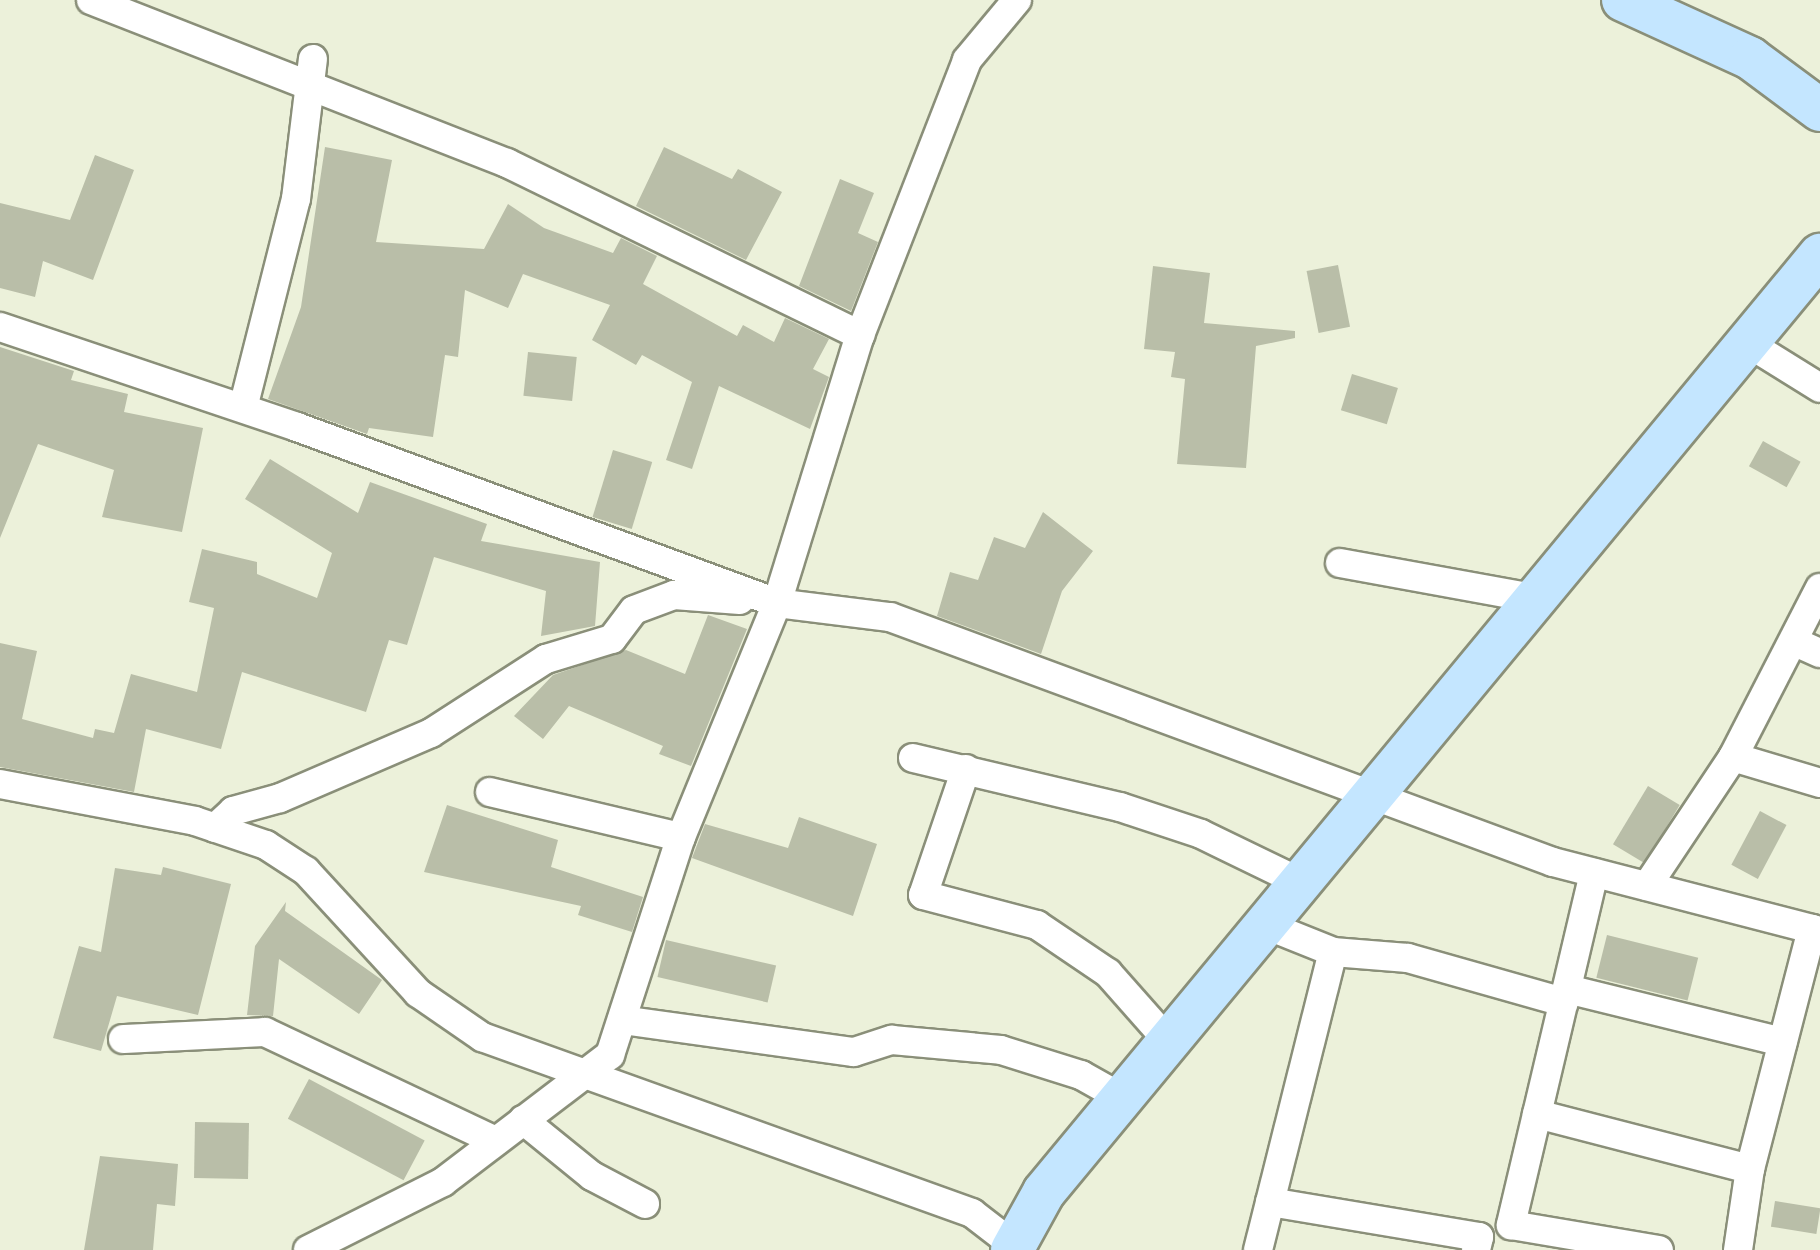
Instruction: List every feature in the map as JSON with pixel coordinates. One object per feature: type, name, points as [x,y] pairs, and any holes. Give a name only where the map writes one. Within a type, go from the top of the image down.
[{"type":"main road","points":[[1623,0],[1750,58],[1820,110]]},
{"type":"main road","points":[[1016,1250],[1044,1192],[1751,345],[1820,255]]},
{"type":"street","points":[[91,0],[312,72],[860,335]]},
{"type":"street","points":[[308,1250],[444,1182],[610,1056],[681,837],[777,603],[860,335],[967,60],[1017,0]]},
{"type":"street","points":[[243,408],[296,200],[312,72]]},
{"type":"street","points":[[0,326],[243,408],[777,603]]},
{"type":"street","points":[[1751,345],[1820,388]]},
{"type":"street","points":[[1340,564],[1538,599]]},
{"type":"street","points":[[1647,886],[1808,648],[1820,588]]},
{"type":"street","points":[[216,828],[233,811],[280,798],[431,734],[546,658],[612,639],[634,610],[674,595],[890,617],[1372,799],[1594,873],[1816,930],[1750,1169],[1738,1250]]},
{"type":"street","points":[[1733,757],[1820,782]]},
{"type":"street","points":[[912,758],[1120,806],[1201,834],[1302,883]]},
{"type":"street","points":[[966,769],[923,895],[1037,925],[1108,973],[1169,1042]]},
{"type":"street","points":[[0,784],[216,828],[266,845],[306,871],[418,993],[482,1037],[579,1076],[972,1213],[1016,1250]]},
{"type":"street","points":[[490,792],[681,837]]},
{"type":"street","points":[[1594,873],[1511,1224],[1659,1250]]},
{"type":"street","points":[[1266,925],[1333,952],[1408,958],[1783,1042]]},
{"type":"street","points":[[1258,1250],[1333,952]]},
{"type":"street","points":[[622,1020],[854,1052],[892,1040],[1001,1050],[1081,1074],[1122,1098]]},
{"type":"street","points":[[123,1039],[265,1032],[496,1141]]},
{"type":"street","points":[[1537,1114],[1750,1169]]},
{"type":"street","points":[[523,1120],[592,1176],[645,1204]]},
{"type":"street","points":[[1270,1202],[1478,1238],[1476,1250]]},
{"type":"building","points":[[325,147],[392,160],[376,242],[484,249],[508,204],[544,228],[613,253],[621,238],[657,256],[643,284],[737,336],[743,325],[774,342],[785,318],[829,339],[813,369],[829,377],[810,429],[719,386],[692,469],[666,460],[692,382],[642,355],[636,365],[592,340],[610,305],[523,274],[508,308],[465,290],[458,357],[445,355],[433,437],[369,428],[367,434],[268,399],[301,307]]},
{"type":"building","points":[[664,147],[732,179],[738,169],[782,192],[746,260],[636,206]]},
{"type":"building","points":[[95,155],[134,170],[93,280],[43,261],[35,297],[0,288],[0,203],[70,220]]},
{"type":"building","points":[[840,179],[874,193],[858,233],[878,242],[851,311],[799,286]]},
{"type":"building","points":[[1338,265],[1350,327],[1319,333],[1307,271]]},
{"type":"building","points":[[1153,266],[1210,273],[1204,323],[1295,331],[1295,338],[1256,346],[1246,468],[1177,464],[1185,379],[1171,377],[1175,352],[1144,349]]},
{"type":"building","points":[[0,347],[74,371],[71,380],[128,394],[124,412],[203,428],[182,532],[102,517],[114,470],[38,444],[0,538]]},
{"type":"building","points":[[528,352],[577,357],[572,401],[523,396]]},
{"type":"building","points":[[1352,374],[1398,388],[1387,424],[1341,410]]},
{"type":"building","points":[[1763,441],[1801,462],[1787,487],[1749,466]]},
{"type":"building","points":[[613,450],[652,462],[632,529],[593,517]]},
{"type":"building","points":[[270,459],[358,513],[370,482],[487,524],[481,541],[600,562],[595,626],[541,636],[546,591],[434,557],[407,645],[389,640],[366,712],[242,672],[221,749],[146,729],[134,792],[0,767],[0,643],[37,651],[22,719],[93,738],[95,729],[114,733],[131,674],[197,692],[214,608],[189,602],[202,549],[257,562],[257,574],[317,598],[332,553],[245,499]]},
{"type":"building","points":[[1043,512],[1093,551],[1062,591],[1041,654],[937,616],[950,572],[978,580],[994,537],[1025,548]]},
{"type":"building","points":[[708,615],[747,629],[691,766],[659,754],[663,746],[569,706],[543,739],[514,716],[553,675],[626,650],[685,674]]},
{"type":"building","points":[[1648,786],[1680,805],[1645,863],[1613,844]]},
{"type":"building","points":[[447,805],[558,840],[551,867],[643,897],[632,932],[578,915],[581,906],[424,872]]},
{"type":"building","points":[[1760,811],[1786,825],[1758,879],[1731,865]]},
{"type":"building","points":[[799,817],[877,844],[853,916],[692,858],[705,824],[788,848]]},
{"type":"building","points":[[163,867],[231,884],[198,1015],[117,996],[101,1051],[53,1038],[79,946],[101,952],[115,868],[161,875]]},
{"type":"building","points":[[286,902],[285,911],[382,980],[359,1014],[279,959],[273,1016],[247,1015],[255,946]]},
{"type":"building","points":[[1607,935],[1698,958],[1688,1000],[1596,978]]},
{"type":"building","points":[[666,940],[776,965],[768,1002],[657,977]]},
{"type":"building","points":[[309,1079],[425,1141],[404,1180],[288,1119]]},
{"type":"building","points":[[195,1122],[249,1123],[248,1179],[194,1178]]},
{"type":"building","points":[[100,1156],[178,1164],[175,1206],[157,1204],[153,1250],[84,1250]]},
{"type":"building","points":[[1775,1201],[1820,1208],[1816,1234],[1771,1227]]}]
